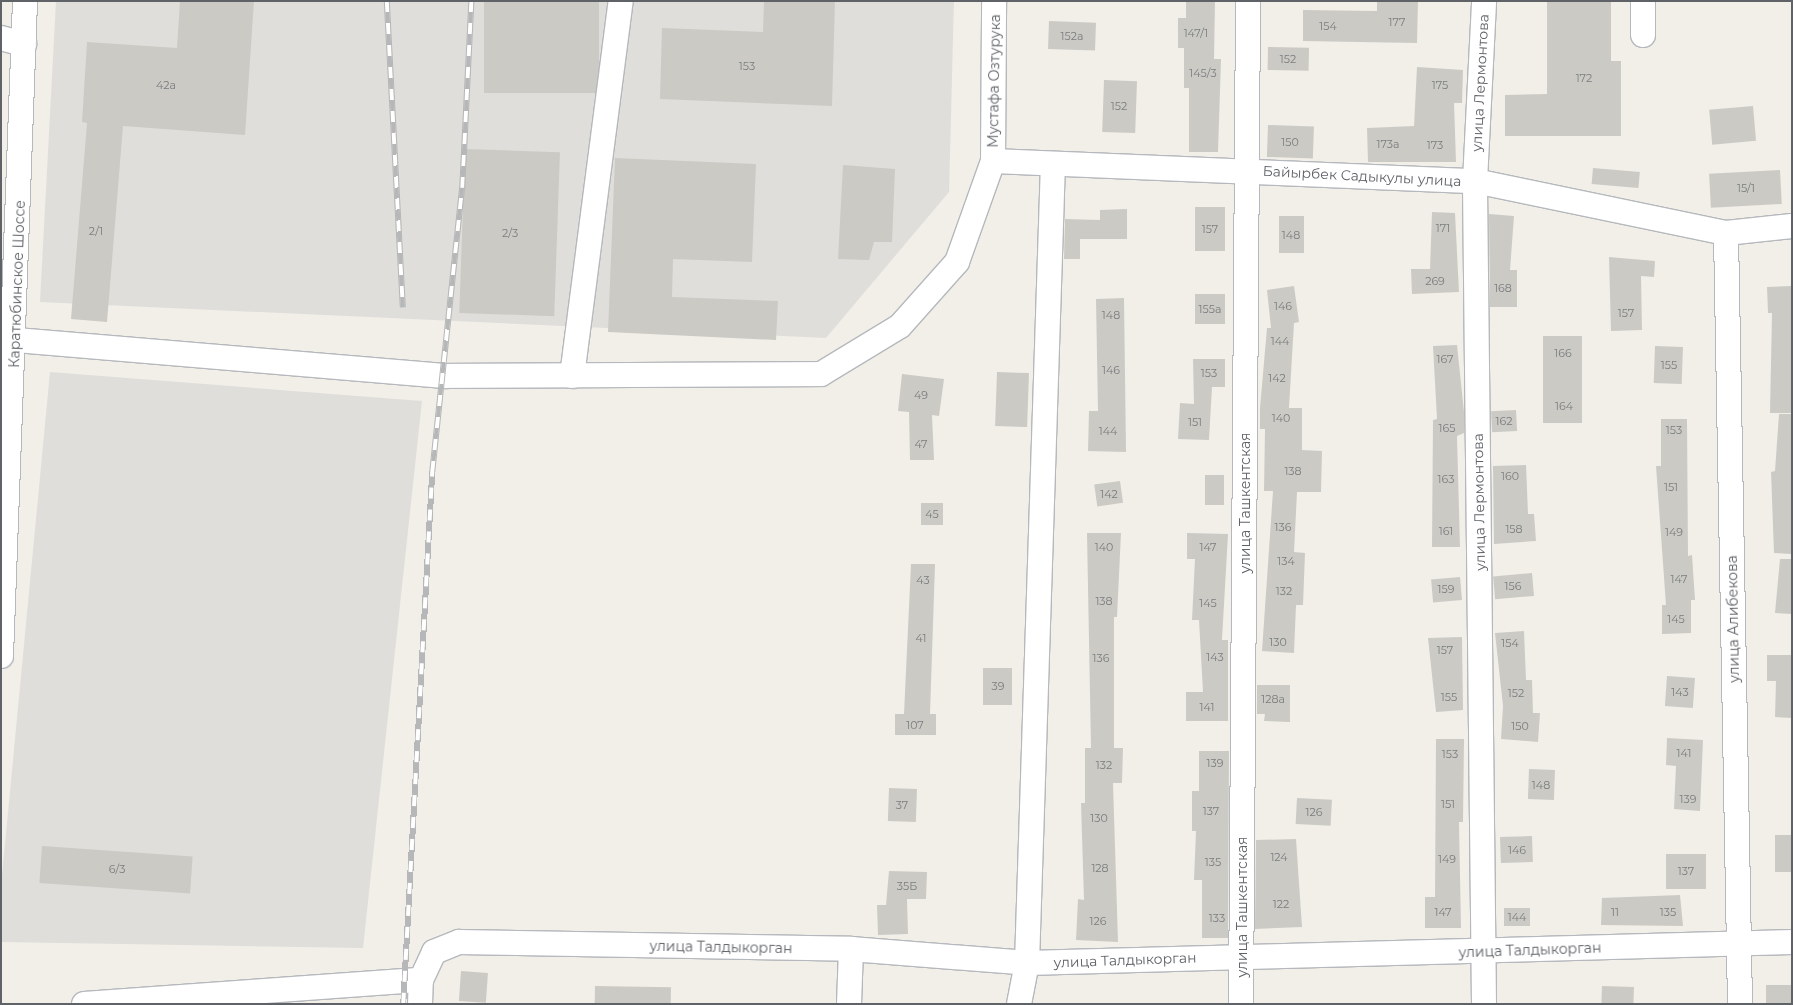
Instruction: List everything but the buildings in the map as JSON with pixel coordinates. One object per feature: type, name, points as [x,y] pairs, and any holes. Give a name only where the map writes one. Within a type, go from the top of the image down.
[{"type":"street","name":"Каратюбинское Шоссе","points":[[1,656],[16,340],[13,41],[25,1]]},
{"type":"street","points":[[572,376],[621,1]]},
{"type":"street","name":"Мустафа Озтурука","points":[[16,340],[444,376],[821,374],[900,326],[957,262],[993,161],[994,1]]},
{"type":"street","name":"улица Ташкентская","points":[[1241,1004],[1248,1]]},
{"type":"street","name":"улица Лермонтова","points":[[1484,1],[1475,181],[1484,1004]]},
{"type":"street","points":[[1642,35],[1643,1]]},
{"type":"street","name":"Байырбек Садыкулы улица","points":[[993,161],[1248,170],[1475,181],[1726,233],[1792,226]]},
{"type":"street","points":[[1019,1004],[1027,963],[1053,164]]},
{"type":"street","name":"улица Алибекова","points":[[1726,233],[1740,1004]]},
{"type":"street","name":"улица Талдыкорган","points":[[421,980],[434,952],[459,942],[851,949],[1027,963],[1484,952],[1739,942],[1792,942]]},
{"type":"street","points":[[849,1004],[851,949]]},
{"type":"street","points":[[84,1004],[421,980],[420,1004]]},
{"type":"shaded area","points":[[56,1],[954,1],[949,192],[826,338],[40,302]]},
{"type":"shaded area","points":[[50,372],[422,401],[363,948],[1,942],[1,886]]},
{"type":"railway","points":[[387,1],[403,308]]},
{"type":"railway","points":[[403,1004],[432,472],[462,188],[471,1]]}]
